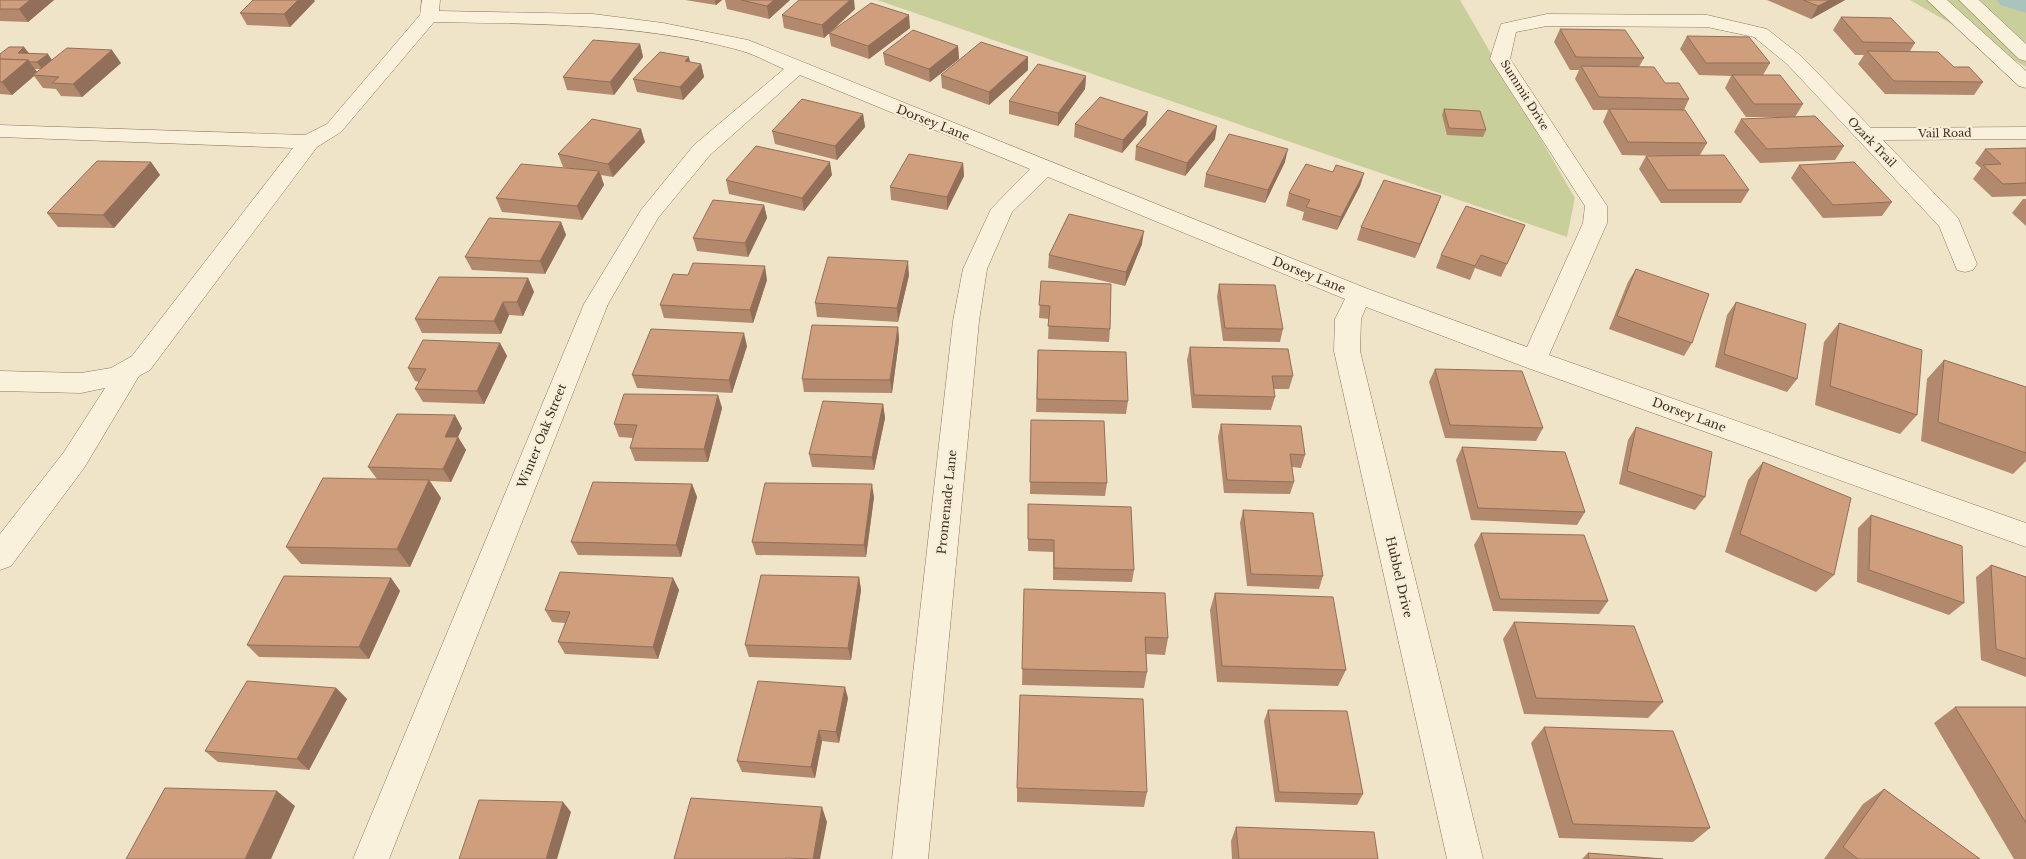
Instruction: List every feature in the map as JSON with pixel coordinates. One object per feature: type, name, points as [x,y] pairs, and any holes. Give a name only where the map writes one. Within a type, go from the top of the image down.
[{"type":"street","points":[[1936,0],[1971,34],[2026,82]]},
{"type":"street","points":[[1968,0],[2026,55]]},
{"type":"street","points":[[0,381],[81,383],[117,376],[141,363],[309,142],[334,128],[430,8]]},
{"type":"street","name":"Dorsey Lane","points":[[430,8],[593,20],[663,29],[741,44],[1359,295],[1534,360],[2026,535]]},
{"type":"street","name":"Summit Drive","points":[[1534,360],[1595,223],[1596,206],[1500,59],[1508,28],[1547,20],[1707,21],[1760,33]]},
{"type":"street","name":"Ozark Trail","points":[[1760,33],[1794,60],[1950,223],[1965,264]]},
{"type":"street","name":"Winter Oak Street","points":[[371,859],[596,304],[649,215],[702,150],[798,68]]},
{"type":"street","points":[[0,131],[309,142]]},
{"type":"street","name":"Vail Road","points":[[1864,134],[2026,133]]},
{"type":"street","name":"Promenade Lane","points":[[910,859],[966,321],[975,269],[1002,209],[1044,168]]},
{"type":"street","name":"Hubbel Drive","points":[[1359,295],[1348,319],[1347,352],[1465,859]]},
{"type":"street","points":[[0,557],[74,460],[130,369]]},
{"type":"green space","points":[[877,0],[1460,0],[1575,198],[1567,237]]},
{"type":"green space","points":[[1910,0],[2026,0],[2026,67]]},
{"type":"building","points":[[0,0],[30,0],[19,9],[0,9]]},
{"type":"building","points":[[253,0],[298,0],[284,14],[240,13]]},
{"type":"building","points":[[741,0],[774,0],[767,6]]},
{"type":"building","points":[[799,0],[850,0],[822,25],[782,15]]},
{"type":"building","points":[[1803,0],[1830,0],[1818,6]]},
{"type":"building","points":[[871,3],[909,15],[868,46],[829,33]]},
{"type":"building","points":[[1841,17],[1891,18],[1915,43],[1863,42]]},
{"type":"building","points":[[1560,29],[1625,30],[1644,58],[1576,57]]},
{"type":"building","points":[[913,30],[958,46],[929,69],[883,53]]},
{"type":"building","points":[[1687,36],[1749,37],[1770,63],[1706,63]]},
{"type":"building","points":[[593,40],[640,44],[610,82],[563,77]]},
{"type":"building","points":[[981,42],[1028,57],[989,92],[941,75]]},
{"type":"building","points":[[9,47],[24,47],[18,53],[48,54],[37,62],[0,59],[0,54]]},
{"type":"building","points":[[67,48],[112,50],[73,84],[52,83],[59,77],[33,75]]},
{"type":"building","points":[[1867,51],[1938,52],[1954,67],[1969,67],[1983,82],[1894,81]]},
{"type":"building","points":[[660,52],[689,57],[685,61],[701,64],[680,87],[633,79]]},
{"type":"building","points":[[0,59],[28,60],[0,82]]},
{"type":"building","points":[[1038,64],[1086,76],[1058,113],[1009,101]]},
{"type":"building","points":[[1581,66],[1654,67],[1665,83],[1679,83],[1689,99],[1599,97]]},
{"type":"building","points":[[1732,75],[1780,75],[1803,104],[1754,104]]},
{"type":"building","points":[[1100,97],[1148,112],[1123,140],[1075,124]]},
{"type":"building","points":[[802,99],[863,114],[835,146],[772,131]]},
{"type":"building","points":[[1444,109],[1480,111],[1486,130],[1449,128]]},
{"type":"building","points":[[1609,109],[1685,110],[1707,143],[1628,142]]},
{"type":"building","points":[[1168,110],[1217,126],[1187,163],[1136,146]]},
{"type":"building","points":[[1815,116],[1844,146],[1767,149],[1741,119]]},
{"type":"building","points":[[592,119],[641,129],[608,164],[558,154]]},
{"type":"building","points":[[1229,134],[1288,149],[1268,190],[1206,174]]},
{"type":"building","points":[[756,146],[830,162],[802,198],[726,180]]},
{"type":"building","points":[[2026,148],[2026,183],[2003,184],[1983,165],[2001,164],[1985,149]]},
{"type":"building","points":[[909,154],[963,163],[947,197],[890,187]]},
{"type":"building","points":[[1724,155],[1749,190],[1668,190],[1646,156]]},
{"type":"building","points":[[97,161],[151,162],[103,215],[47,213]]},
{"type":"building","points":[[1854,162],[1892,202],[1833,205],[1799,165]]},
{"type":"building","points":[[521,164],[599,171],[577,206],[496,198]]},
{"type":"building","points":[[1306,164],[1333,172],[1336,165],[1364,173],[1341,217],[1306,207],[1310,200],[1289,193]]},
{"type":"building","points":[[1384,180],[1441,196],[1420,244],[1361,227]]},
{"type":"building","points":[[713,200],[764,205],[745,243],[693,238]]},
{"type":"building","points":[[1466,206],[1525,225],[1507,264],[1481,255],[1475,266],[1441,255]]},
{"type":"building","points":[[1069,214],[1144,231],[1126,272],[1049,255]]},
{"type":"building","points":[[489,218],[561,222],[540,261],[465,257]]},
{"type":"building","points":[[828,257],[908,261],[897,308],[815,303]]},
{"type":"building","points":[[693,263],[765,266],[750,310],[660,305],[673,274],[688,275]]},
{"type":"building","points":[[1636,269],[1709,294],[1692,343],[1617,316]]},
{"type":"building","points":[[439,277],[528,278],[517,302],[503,302],[494,321],[415,319]]},
{"type":"building","points":[[1041,281],[1111,284],[1110,329],[1048,326],[1050,306],[1039,305]]},
{"type":"building","points":[[1219,284],[1275,285],[1283,329],[1225,328]]},
{"type":"building","points":[[1736,302],[1806,324],[1797,379],[1724,354]]},
{"type":"building","points":[[1839,323],[1922,350],[1917,415],[1830,386]]},
{"type":"building","points":[[812,325],[898,327],[890,380],[802,379]]},
{"type":"building","points":[[651,329],[744,333],[729,380],[632,375]]},
{"type":"building","points":[[423,340],[500,343],[477,391],[415,389],[426,369],[408,368]]},
{"type":"building","points":[[1190,347],[1288,349],[1293,376],[1272,376],[1275,397],[1194,395]]},
{"type":"building","points":[[1038,350],[1126,352],[1128,401],[1037,399]]},
{"type":"building","points":[[1944,360],[2026,387],[2026,453],[1938,422]]},
{"type":"building","points":[[1435,369],[1522,371],[1543,428],[1450,425]]},
{"type":"building","points":[[624,394],[718,395],[704,449],[630,448],[637,425],[614,424]]},
{"type":"building","points":[[823,401],[883,404],[872,457],[809,454]]},
{"type":"building","points":[[397,414],[455,415],[445,437],[458,437],[443,469],[368,467]]},
{"type":"building","points":[[1031,420],[1104,421],[1107,483],[1030,482]]},
{"type":"building","points":[[1221,424],[1301,426],[1305,455],[1290,454],[1294,482],[1227,480]]},
{"type":"building","points":[[1636,427],[1712,452],[1705,497],[1627,471]]},
{"type":"building","points":[[1462,447],[1565,452],[1585,512],[1478,508]]},
{"type":"building","points":[[1763,462],[1851,498],[1834,575],[1740,534]]},
{"type":"building","points":[[323,478],[429,480],[397,549],[286,547]]},
{"type":"building","points":[[593,482],[692,484],[676,545],[571,542]]},
{"type":"building","points":[[765,483],[872,484],[864,545],[752,542]]},
{"type":"building","points":[[1028,504],[1131,507],[1134,570],[1054,568],[1054,540],[1028,539]]},
{"type":"building","points":[[1243,510],[1313,513],[1323,576],[1251,574]]},
{"type":"building","points":[[1871,515],[1962,546],[1964,603],[1869,570]]},
{"type":"building","points":[[1481,533],[1584,535],[1608,601],[1500,599]]},
{"type":"building","points":[[1991,565],[2026,577],[2026,659],[1996,649]]},
{"type":"building","points":[[560,572],[673,578],[653,647],[558,642],[570,612],[545,610]]},
{"type":"building","points":[[761,575],[859,577],[848,648],[745,645]]},
{"type":"building","points":[[284,576],[391,578],[359,647],[247,645]]},
{"type":"building","points":[[1024,589],[1165,593],[1168,638],[1145,637],[1147,672],[1022,669]]},
{"type":"building","points":[[1215,593],[1333,597],[1346,670],[1222,666]]},
{"type":"building","points":[[1514,622],[1634,626],[1663,702],[1536,698]]},
{"type":"building","points":[[247,681],[336,688],[297,759],[205,751]]},
{"type":"building","points":[[758,681],[845,687],[836,732],[819,730],[811,767],[737,761]]},
{"type":"building","points":[[1020,695],[1143,699],[1147,792],[1017,788]]},
{"type":"building","points":[[1955,707],[2026,707],[2026,823]]},
{"type":"building","points":[[1268,710],[1347,711],[1363,794],[1279,792]]},
{"type":"building","points":[[1544,727],[1673,731],[1710,828],[1573,824]]},
{"type":"building","points":[[165,788],[277,791],[245,859],[126,859]]},
{"type":"building","points":[[1884,789],[1980,859],[1858,859],[1843,847]]},
{"type":"building","points":[[691,798],[822,807],[813,859],[674,859]]},
{"type":"building","points":[[479,800],[563,802],[546,859],[459,859]]},
{"type":"building","points":[[1236,827],[1374,832],[1378,859],[1239,859]]},
{"type":"building","points":[[1588,853],[1663,859],[1589,859]]},
{"type":"waterway","points":[[2009,0],[2026,5]]}]
